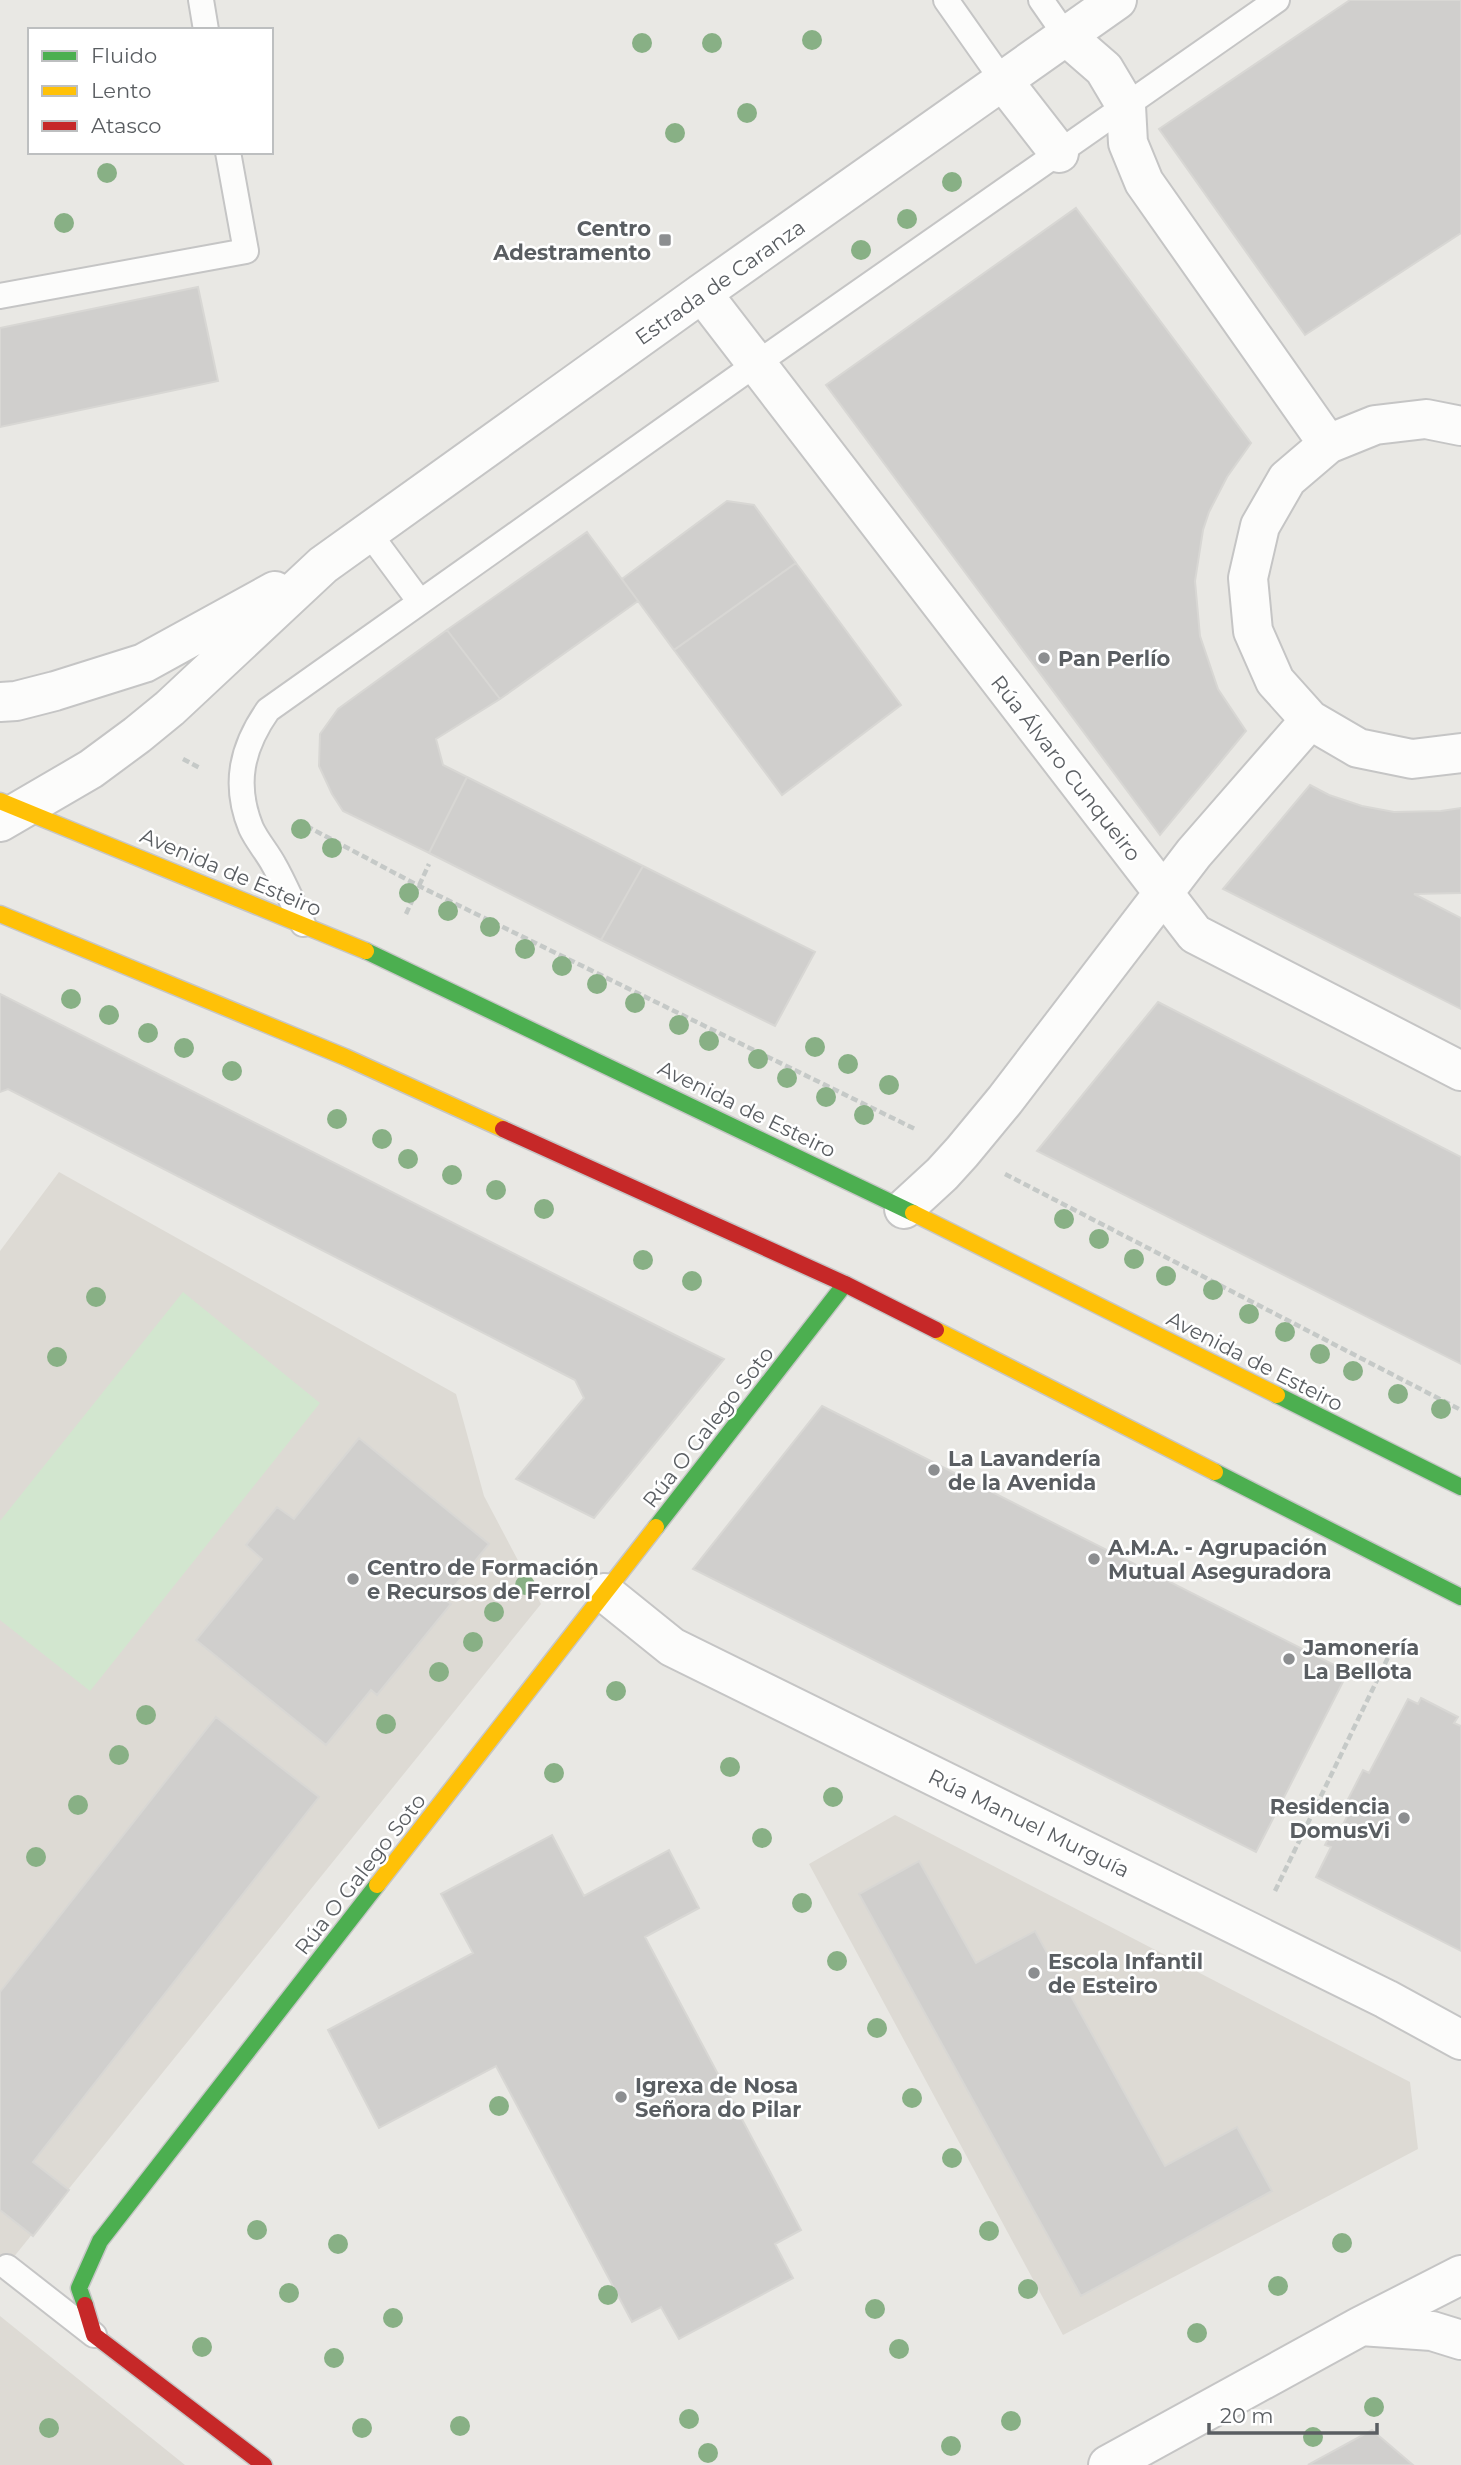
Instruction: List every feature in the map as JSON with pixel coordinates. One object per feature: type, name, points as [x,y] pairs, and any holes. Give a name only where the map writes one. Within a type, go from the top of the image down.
[{"type":"main road","name":"Avenida de Esteiro","points":[[8,810],[385,958],[904,1209],[1461,1487]]},
{"type":"main road","points":[[0,914],[345,1057],[845,1284],[1461,1597]]},
{"type":"main road","name":"Rúa O Galego Soto","points":[[94,2335],[79,2288],[100,2241],[845,1284]]},
{"type":"main road","points":[[94,2335],[264,2465]]},
{"type":"street","name":"Estrada de Caranza","points":[[323,565],[1117,0]]},
{"type":"street","points":[[1066,36],[1104,69],[1126,106],[1128,144],[1144,182],[1328,444]]},
{"type":"street","points":[[1003,81],[1059,153]]},
{"type":"street","name":"Rúa Álvaro Cunqueiro","points":[[702,293],[1195,934],[1461,1071]]},
{"type":"street","points":[[1461,426],[1426,419],[1375,425],[1328,444],[1287,479],[1260,526],[1248,578],[1253,631],[1275,681],[1310,720],[1358,748],[1412,759],[1461,753]]},
{"type":"street","points":[[0,702],[16,701],[55,691],[144,663],[323,565]]},
{"type":"street","points":[[8,810],[91,769],[137,735],[170,708],[323,565]]},
{"type":"street","points":[[904,1209],[942,1174],[971,1142],[1194,853],[1310,720]]},
{"type":"street","name":"Rúa Manuel Murguía","points":[[605,1593],[672,1647],[1429,2021],[1461,2040]]},
{"type":"street","points":[[1108,2465],[1361,2326],[1461,2275]]},
{"type":"street","points":[[1361,2326],[1432,2331],[1461,2340]]},
{"type":"lane","points":[[201,0],[206,28]]},
{"type":"lane","points":[[946,0],[1003,81]]},
{"type":"lane","points":[[1041,0],[1066,36]]},
{"type":"lane","points":[[303,924],[275,865],[251,828],[241,790],[243,761],[253,732],[268,710],[756,364],[1278,0]]},
{"type":"lane","points":[[0,296],[246,251],[228,154]]},
{"type":"lane","points":[[369,533],[420,602]]},
{"type":"lane","points":[[7,2267],[94,2335]]},
{"type":"path","points":[[289,817],[419,886],[916,1129]]},
{"type":"path","points":[[403,920],[429,864]]},
{"type":"path","points":[[1009,1176],[1461,1410]]},
{"type":"path","points":[[1254,1934],[1395,1643]]},
{"type":"shaded area","points":[[59,1172],[456,1394],[484,1496],[541,1604],[0,2274],[0,1251]]},
{"type":"shaded area","name":"Escola Infantil de Esteiro","points":[[895,1815],[1410,2082],[1418,2149],[1063,2335],[809,1864]]},
{"type":"shaded area","points":[[0,2316],[185,2465],[0,2465]]},
{"type":"green space","points":[[183,1292],[320,1403],[90,1691],[0,1620],[0,1521]]},
{"type":"building","points":[[1350,0],[1461,0],[1461,233],[1305,335],[1159,129]]},
{"type":"building","points":[[1076,208],[1251,443],[1227,477],[1209,512],[1203,530],[1195,581],[1200,636],[1218,689],[1246,731],[1160,835],[826,385]]},
{"type":"building","points":[[198,287],[218,381],[0,427],[0,328]]},
{"type":"building","points":[[727,501],[754,505],[796,563],[674,650],[622,579]]},
{"type":"building","points":[[587,532],[638,601],[500,699],[447,630]]},
{"type":"building","points":[[796,563],[901,705],[782,795],[674,650]]},
{"type":"building","points":[[447,630],[500,699],[436,739],[443,765],[467,777],[429,853],[343,811],[319,766],[320,734],[338,709]]},
{"type":"building","points":[[467,777],[643,866],[601,940],[429,853]]},
{"type":"building","points":[[1310,785],[1329,795],[1362,806],[1394,812],[1461,808],[1461,893],[1414,894],[1461,918],[1461,1009],[1223,889]]},
{"type":"building","points":[[643,866],[815,952],[775,1026],[601,940]]},
{"type":"building","points":[[0,994],[724,1359],[594,1518],[516,1479],[584,1398],[575,1380],[8,1089],[0,1092]]},
{"type":"building","points":[[1158,1002],[1461,1157],[1461,1364],[1037,1151]]},
{"type":"building","points":[[822,1406],[1348,1672],[1256,1852],[693,1569]]},
{"type":"building","name":"Centro de Formación e Recursos de Ferrol","points":[[359,1438],[489,1544],[444,1599],[451,1604],[377,1695],[371,1690],[326,1745],[196,1640],[262,1559],[246,1545],[277,1507],[294,1519]]},
{"type":"building","name":"Residencia DomusVi","points":[[1421,1698],[1458,1717],[1454,1723],[1461,1726],[1461,1951],[1316,1877],[1331,1847],[1325,1845],[1335,1826],[1341,1829],[1350,1810],[1344,1807],[1363,1770],[1369,1773],[1408,1699],[1418,1704]]},
{"type":"building","points":[[216,1717],[319,1797],[33,2162],[69,2190],[33,2236],[0,2210],[0,1992]]},
{"type":"building","name":"Igrexa de Nosa Señora do Pilar","points":[[552,1835],[584,1896],[669,1850],[699,1908],[645,1937],[801,2230],[775,2244],[793,2278],[679,2339],[661,2307],[632,2322],[496,2066],[379,2128],[328,2030],[473,1953],[441,1894]]},
{"type":"building","points":[[919,1861],[976,1963],[1035,1931],[1165,2166],[1237,2127],[1272,2191],[1081,2296],[859,1894]]},
{"type":"building","points":[[1372,2430],[1413,2465],[1308,2465]]},
{"type":"traffic: fast","points":[[366,951],[913,1213]]},
{"type":"traffic: fast","points":[[656,1527],[845,1284]]},
{"type":"traffic: fast","points":[[1277,1395],[1461,1487]]},
{"type":"traffic: fast","points":[[1215,1472],[1461,1597]]},
{"type":"traffic: fast","points":[[85,2305],[79,2288],[100,2241],[377,1885]]},
{"type":"traffic: slow","points":[[0,801],[366,951]]},
{"type":"traffic: slow","points":[[0,914],[345,1057],[503,1129]]},
{"type":"traffic: slow","points":[[913,1213],[1277,1395]]},
{"type":"traffic: slow","points":[[936,1330],[1215,1472]]},
{"type":"traffic: slow","points":[[377,1885],[656,1527]]},
{"type":"traffic: jam","points":[[503,1129],[845,1284],[936,1330]]},
{"type":"traffic: jam","points":[[85,2305],[94,2335],[264,2465]]},
{"type":"place","name":"Centro Adestramento","points":[[665,240]]},
{"type":"place","name":"Pan Perlío","points":[[1044,658]]},
{"type":"place","name":"La Lavandería de la Avenida","points":[[934,1470]]},
{"type":"place","name":"A.M.A. - Agrupación Mutual Aseguradora","points":[[1094,1559]]},
{"type":"place","name":"Centro de Formación e Recursos de Ferrol","points":[[353,1579]]},
{"type":"place","name":"Jamonería La Bellota","points":[[1289,1659]]},
{"type":"place","name":"Residencia DomusVi","points":[[1404,1818]]},
{"type":"place","name":"Escola Infantil de Esteiro","points":[[1034,1973]]},
{"type":"place","name":"Igrexa de Nosa Señora do Pilar","points":[[621,2097]]}]
